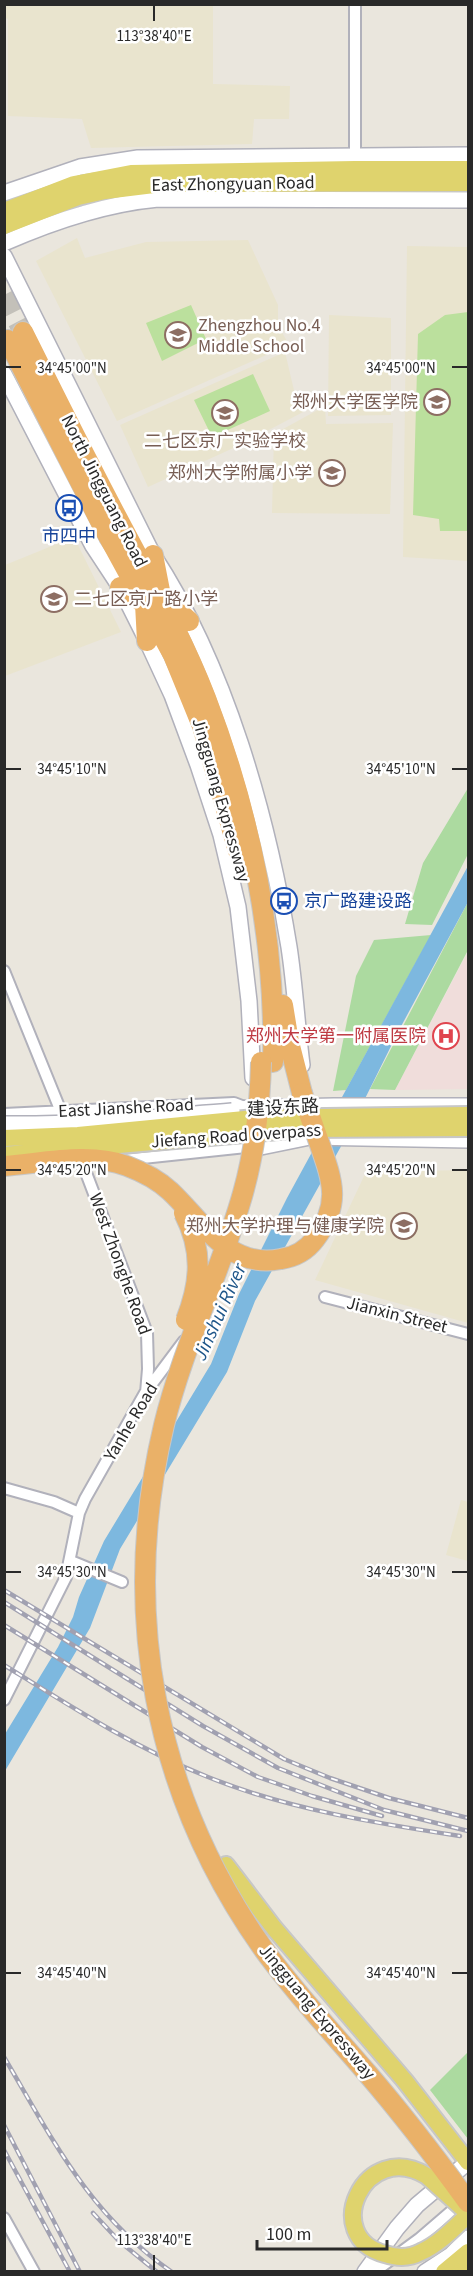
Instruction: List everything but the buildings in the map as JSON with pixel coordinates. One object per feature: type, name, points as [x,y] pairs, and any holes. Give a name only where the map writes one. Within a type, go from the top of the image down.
[{"type":"highway","name":"North Jingguang Road","points":[[15,336],[179,652],[145,604],[15,336]]},
{"type":"highway","points":[[153,555],[161,596],[189,621]]},
{"type":"highway","points":[[120,587],[145,604],[147,641]]},
{"type":"highway","name":"Jingguang Expressway","points":[[179,652],[215,722],[237,792],[257,881],[269,969],[274,1036],[270,1117],[264,1157],[250,1213],[176,1427],[162,1500],[156,1577],[158,1639],[165,1679],[184,1762],[201,1811],[226,1865],[259,1920],[297,1974],[425,2124],[468,2181]]},
{"type":"highway","name":"Jingguang Expressway","points":[[179,652],[240,858],[256,960],[261,1012],[261,1062],[256,1125],[244,1191],[171,1399],[153,1473],[144,1577],[146,1640],[150,1666],[178,1785],[199,1836],[230,1898],[287,1981],[415,2131],[468,2202]]},
{"type":"highway","points":[[4,1166],[106,1161],[137,1170],[170,1190],[224,1245],[240,1257],[258,1261],[274,1261],[293,1257],[303,1251],[324,1227],[332,1205],[331,1176],[302,1093],[289,1042],[273,926],[257,842],[250,818],[237,792]]},
{"type":"highway","points":[[150,1666],[139,1648],[133,1568],[135,1517],[152,1434],[166,1380],[190,1312],[198,1268],[198,1252],[190,1226],[170,1190]]},
{"type":"main road","name":"East Zhongyuan Road","points":[[4,226],[78,197],[162,184],[355,169],[468,183]]},
{"type":"main road","name":"East Zhongyuan Road","points":[[4,211],[74,184],[131,173],[468,169]]},
{"type":"main road","name":"Jiefang Road Overpass","points":[[4,1138],[78,1135],[299,1116],[468,1115]]},
{"type":"main road","name":"Jiefang Road Overpass","points":[[4,1155],[301,1130],[468,1128]]},
{"type":"main road","points":[[226,1865],[274,1928],[405,2081],[468,2162]]},
{"type":"main road","points":[[395,2168],[419,2171],[427,2176],[468,2214],[435,2245],[411,2256],[399,2257],[379,2252],[362,2240],[357,2232],[353,2213],[357,2194],[368,2179],[375,2173],[395,2168]]},
{"type":"main road","points":[[444,2271],[468,2252]]},
{"type":"street","points":[[355,4],[355,169]]},
{"type":"street","points":[[4,192],[80,167],[118,160],[355,169],[468,155]]},
{"type":"street","points":[[4,243],[38,228],[91,211],[158,199],[468,200]]},
{"type":"street","points":[[4,256],[153,555]]},
{"type":"street","points":[[4,374],[88,536],[120,587],[147,641],[172,695],[198,765],[230,870],[238,907],[248,989],[244,1109],[254,1147],[4,1172]]},
{"type":"street","points":[[189,621],[215,675],[234,726],[267,836],[290,951],[312,1137]]},
{"type":"street","name":"West Zhonghe Road","points":[[4,971],[83,1165],[147,1333],[146,1393]]},
{"type":"street","name":"East Jianshe Road","points":[[4,1114],[234,1103],[244,1109]]},
{"type":"street","name":"建设东路","points":[[4,1124],[46,1125],[106,1122],[244,1109],[308,1106],[468,1106]]},
{"type":"street","name":"建设东路","points":[[254,1147],[312,1137],[468,1140]]},
{"type":"street","name":"Yanhe Road","points":[[4,1700],[56,1601],[71,1561],[79,1513],[146,1393],[179,1348],[216,1290],[239,1226],[254,1147]]},
{"type":"street","name":"Jianxin Street","points":[[325,1297],[468,1334]]},
{"type":"street","points":[[4,1488],[54,1502],[79,1513]]},
{"type":"street","points":[[71,1561],[122,1582]]},
{"type":"street","points":[[365,2271],[396,2228],[417,2205],[468,2162]]},
{"type":"street","points":[[374,2271],[456,2209],[468,2196]]},
{"type":"street","points":[[4,2218],[34,2271]]},
{"type":"street","points":[[425,2271],[451,2255],[468,2238]]},
{"type":"shaded area","points":[[5,4],[213,5],[213,84],[290,86],[289,119],[254,119],[252,144],[91,148],[82,119],[8,116],[8,19],[5,18]]},
{"type":"shaded area","name":"Zhengzhou No.4 Middle School","points":[[77,238],[85,258],[146,242],[248,240],[278,305],[278,325],[289,345],[117,421],[36,261]]},
{"type":"shaded area","name":"郑州大学医学院","points":[[407,246],[468,247],[468,561],[403,557]]},
{"type":"shaded area","points":[[329,315],[391,318],[391,415],[328,416]]},
{"type":"shaded area","name":"二七区京广实验学校","points":[[285,352],[296,399],[326,400],[240,445],[148,487],[120,425]]},
{"type":"shaded area","name":"郑州大学附属小学","points":[[325,406],[326,424],[393,423],[390,514],[272,513],[274,434]]},
{"type":"shaded area","name":"二七区京广路小学","points":[[74,537],[121,632],[5,676],[5,565]]},
{"type":"shaded area","name":"郑州大学第一附属医院","points":[[468,952],[468,1089],[395,1090],[451,984]]},
{"type":"shaded area","name":"郑州大学护理与健康学院","points":[[468,1170],[468,1323],[315,1280],[366,1172]]},
{"type":"shaded area","points":[[461,1500],[468,1502],[468,1561],[446,1555]]},
{"type":"green space","points":[[191,305],[206,339],[162,361],[146,323]]},
{"type":"green space","points":[[468,312],[468,531],[440,531],[439,519],[413,515],[418,334],[445,315]]},
{"type":"green space","points":[[253,374],[270,411],[212,437],[194,400]]},
{"type":"green space","points":[[468,788],[468,854],[432,925],[405,924],[423,863]]},
{"type":"green space","points":[[468,902],[468,950],[395,1090],[370,1089]]},
{"type":"green space","points":[[431,935],[346,1090],[333,1091],[356,976],[374,940]]},
{"type":"green space","points":[[468,2052],[468,2139],[430,2090]]},
{"type":"water","points":[[468,866],[468,902],[398,1032],[344,1141],[255,1301],[227,1372],[120,1549],[90,1628],[5,1771],[5,1734],[58,1647],[73,1617],[79,1597],[104,1541],[211,1364],[239,1294],[287,1198]]},
{"type":"tunnel","points":[[4,295],[23,332]]},
{"type":"railway","points":[[4,1590],[284,1759],[389,1798],[468,1818]]},
{"type":"railway","points":[[4,1602],[203,1726],[278,1768],[384,1810],[468,1831]]},
{"type":"railway","points":[[4,1625],[202,1747],[258,1777],[312,1796],[382,1816]]},
{"type":"railway","points":[[4,1665],[129,1740],[208,1777],[269,1798],[332,1814],[460,1836]]},
{"type":"railway","points":[[4,2057],[57,2147],[96,2201],[143,2250],[172,2272]]},
{"type":"railway","points":[[4,2125],[80,2272]]},
{"type":"railway","points":[[4,2150],[70,2272]]},
{"type":"railway","points":[[93,2213],[119,2241],[157,2272]]},
{"type":"place","name":"Zhengzhou No.4 Middle School","points":[[178,335]]},
{"type":"place","name":"郑州大学医学院","points":[[437,402]]},
{"type":"place","name":"二七区京广实验学校","points":[[225,413]]},
{"type":"place","name":"郑州大学附属小学","points":[[332,473]]},
{"type":"place","name":"市四中","points":[[69,508]]},
{"type":"place","name":"二七区京广路小学","points":[[54,599]]},
{"type":"place","name":"京广路建设路","points":[[284,901]]},
{"type":"place","name":"郑州大学第一附属医院","points":[[446,1036]]},
{"type":"place","name":"郑州大学护理与健康学院","points":[[404,1226]]},
{"type":"water label","name":"Jinshui River","points":[[220,1312]]}]
